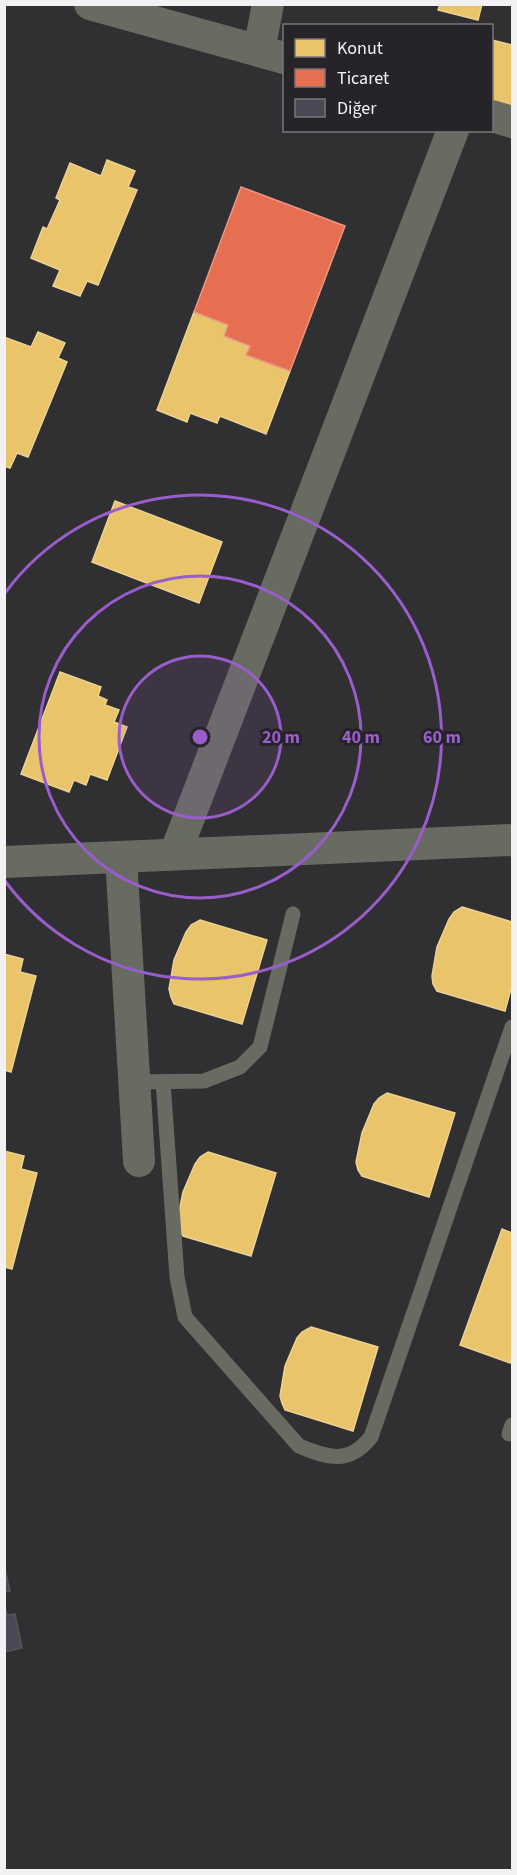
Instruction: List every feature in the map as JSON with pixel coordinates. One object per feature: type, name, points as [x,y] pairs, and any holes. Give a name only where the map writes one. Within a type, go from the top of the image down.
[{"type":"street","points":[[90,4],[272,54],[268,4]]},
{"type":"street","points":[[493,116],[513,122]]},
{"type":"street","points":[[175,855],[452,132]]},
{"type":"street","points":[[4,862],[513,840]]},
{"type":"street","points":[[121,857],[149,1082],[140,1161]]},
{"type":"lane","points":[[293,914],[260,1047],[240,1066],[204,1081],[149,1082],[177,1277],[185,1317],[299,1446],[322,1455],[346,1456],[357,1451],[371,1437],[513,1028]]},
{"type":"building: Konut","points":[[440,4],[482,4],[478,20],[438,10]]},
{"type":"building: Konut","points":[[493,40],[512,45],[512,108],[493,103]]},
{"type":"building: Konut","points":[[107,160],[135,171],[128,187],[137,190],[98,285],[87,281],[80,296],[53,286],[60,270],[31,258],[43,227],[47,229],[60,200],[56,198],[70,163],[101,176]]},
{"type":"building: Konut","points":[[194,312],[228,325],[224,336],[250,346],[246,355],[290,371],[266,434],[220,416],[217,423],[190,413],[187,422],[157,410]]},
{"type":"building: Konut","points":[[38,332],[65,343],[58,358],[67,362],[28,457],[17,453],[10,468],[4,466],[4,337],[31,347]]},
{"type":"building: Konut","points":[[115,501],[222,542],[199,603],[92,562]]},
{"type":"building: Konut","points":[[60,672],[101,687],[98,696],[107,700],[105,705],[119,710],[114,722],[127,727],[107,780],[90,774],[86,785],[74,780],[69,792],[21,774]]},
{"type":"building: Konut","points":[[462,907],[512,922],[512,985],[505,1011],[437,991],[433,984],[432,976],[437,947],[449,919]]},
{"type":"building: Konut","points":[[200,920],[267,940],[242,1024],[174,1004],[171,997],[169,989],[174,960],[186,932],[191,925]]},
{"type":"building: Konut","points":[[4,954],[23,959],[20,972],[36,976],[11,1072],[4,1070]]},
{"type":"building: Konut","points":[[387,1093],[455,1113],[429,1197],[362,1176],[358,1170],[356,1162],[362,1133],[374,1104]]},
{"type":"building: Konut","points":[[4,1151],[24,1156],[21,1169],[37,1173],[12,1269],[4,1267]]},
{"type":"building: Konut","points":[[208,1152],[276,1173],[251,1256],[183,1236],[179,1229],[177,1221],[183,1192],[195,1164]]},
{"type":"building: Konut","points":[[502,1229],[512,1233],[512,1355],[510,1363],[460,1345]]},
{"type":"building: Konut","points":[[311,1327],[378,1347],[353,1431],[285,1410],[282,1403],[280,1396],[285,1366],[297,1338]]},
{"type":"building: Ticaret","points":[[241,187],[345,226],[290,371],[246,355],[250,346],[224,336],[228,325],[194,312]]},
{"type":"building: Diğer","points":[[4,1566],[10,1591],[4,1592]]},
{"type":"building: Diğer","points":[[4,1603],[7,1615],[15,1614],[22,1648],[4,1652]]}]
